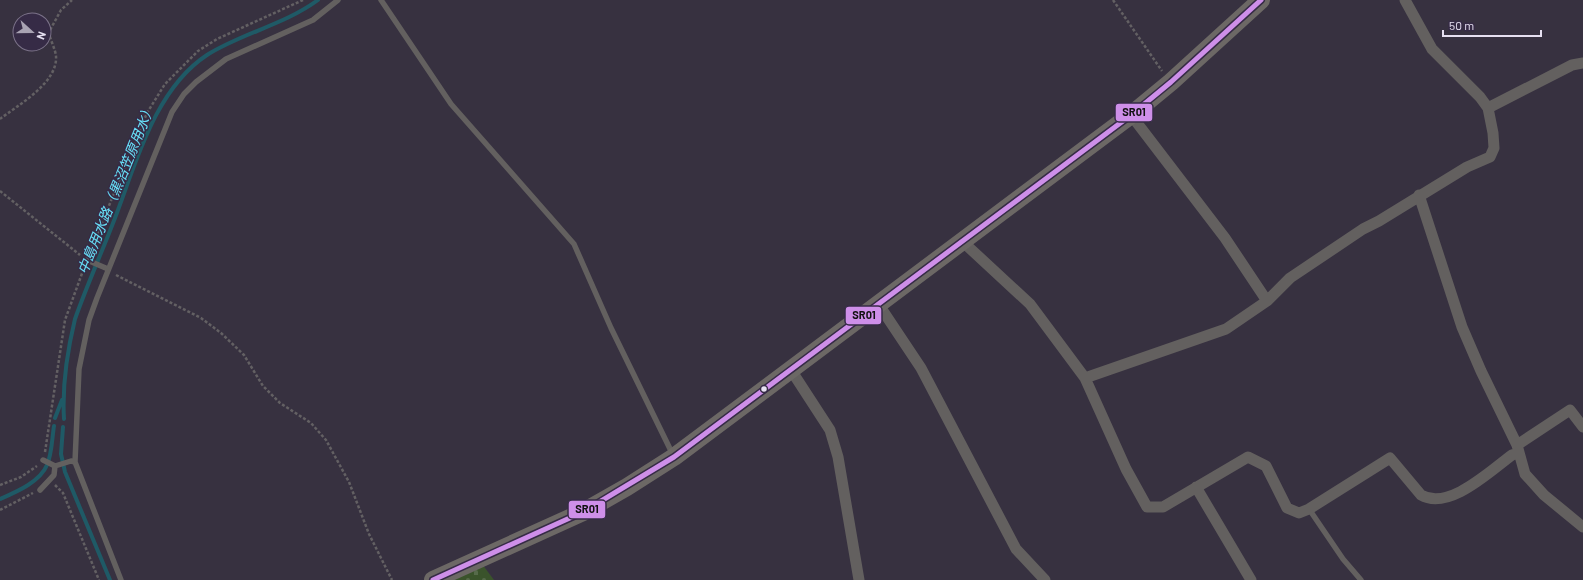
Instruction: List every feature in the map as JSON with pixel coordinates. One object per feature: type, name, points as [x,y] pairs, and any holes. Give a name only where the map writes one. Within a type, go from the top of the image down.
[{"type":"main road","points":[[433,580],[582,512],[627,487],[674,457],[1131,115],[1171,82],[1261,0]]},
{"type":"street","points":[[1085,378],[1226,329],[1267,301],[1290,278],[1363,229],[1467,167],[1490,157],[1494,148],[1493,133],[1488,108],[1480,97],[1432,50],[1405,0]]},
{"type":"street","points":[[1488,108],[1572,65],[1583,63]]},
{"type":"street","points":[[1131,115],[1225,238],[1267,301]]},
{"type":"street","points":[[1419,195],[1462,327],[1518,449],[1525,474],[1544,495],[1583,527]]},
{"type":"street","points":[[963,242],[1030,304],[1085,378],[1126,469],[1147,507],[1163,507],[1248,457],[1266,466],[1287,508],[1299,513],[1309,509],[1390,458],[1421,495],[1436,500],[1464,489],[1512,455],[1570,410],[1583,427]]},
{"type":"street","points":[[879,305],[921,368],[1016,549],[1045,580]]},
{"type":"street","points":[[791,370],[830,430],[838,457],[859,580]]},
{"type":"street","points":[[1196,487],[1251,580]]},
{"type":"lane","points":[[121,580],[73,462],[77,388],[84,343],[89,320],[106,268],[172,112],[184,94],[196,82],[226,59],[313,20],[338,0]]},
{"type":"lane","points":[[381,0],[451,104],[574,244],[611,328],[674,457]]},
{"type":"lane","points":[[88,261],[106,268]]},
{"type":"lane","points":[[44,461],[56,466],[73,462]]},
{"type":"lane","points":[[40,490],[54,475],[56,466]]},
{"type":"lane","points":[[1309,509],[1343,559],[1361,580]]},
{"type":"path","points":[[0,119],[39,90],[48,79],[56,56],[49,32],[60,10],[72,0]]},
{"type":"path","points":[[1113,0],[1171,82]]},
{"type":"path","points":[[0,191],[88,261]]},
{"type":"path","points":[[106,268],[121,279],[201,318],[221,333],[244,355],[264,386],[280,403],[311,423],[326,440],[349,482],[369,534],[392,580]]},
{"type":"path","points":[[0,485],[21,477],[44,461]]},
{"type":"path","points":[[49,482],[59,487],[63,493],[99,580]]},
{"type":"path","points":[[0,510],[40,490]]},
{"type":"green space","points":[[482,564],[494,580],[447,580]]},
{"type":"waterway","name":"中島用水路（黒沼笠原用水）","points":[[64,419],[66,369],[75,319],[140,151],[149,129],[161,107],[174,87],[189,70],[207,55],[220,47],[277,23],[305,9],[318,0]]},
{"type":"waterway","points":[[55,418],[62,400]]},
{"type":"waterway","points":[[0,499],[27,486],[44,471],[50,456],[54,426]]},
{"type":"waterway","points":[[63,427],[61,454],[65,472],[110,580]]},
{"type":"transit line","name":"SR01","points":[[433,580],[583,512],[674,457],[1131,115],[1171,82],[1261,0]]}]
